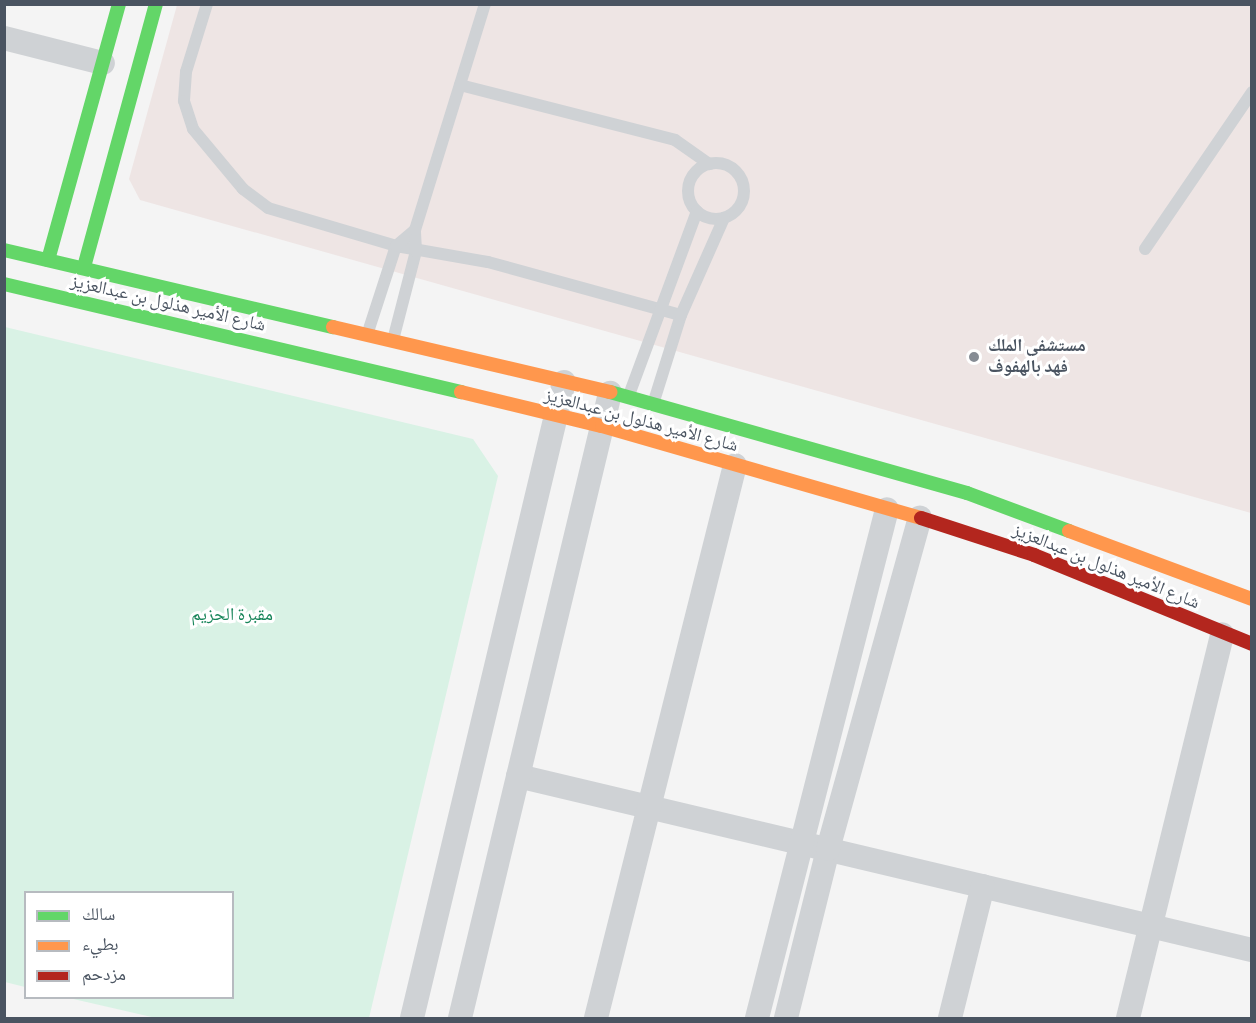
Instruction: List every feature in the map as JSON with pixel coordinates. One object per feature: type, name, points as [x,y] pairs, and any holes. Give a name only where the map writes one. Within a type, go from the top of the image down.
[{"type":"street","points":[[48,260],[119,4]]},
{"type":"street","points":[[84,267],[156,4]]},
{"type":"street","points":[[4,38],[103,63]]},
{"type":"street","name":"شارع الأمير هذلول بن عبدالعزيز","points":[[4,250],[654,402],[967,493],[1251,599]]},
{"type":"street","name":"شارع الأمير هذلول بن عبدالعزيز","points":[[4,285],[471,392],[555,416],[602,426],[920,518],[1035,555],[1222,634],[1251,644]]},
{"type":"street","points":[[412,1018],[564,382]]},
{"type":"street","points":[[460,1018],[602,426],[619,395]]},
{"type":"street","points":[[596,1018],[735,465]]},
{"type":"street","points":[[757,1018],[887,509]]},
{"type":"street","points":[[786,1018],[828,849],[920,518]]},
{"type":"street","points":[[1128,1018],[1222,634]]},
{"type":"street","points":[[518,776],[1251,950]]},
{"type":"street","points":[[950,1018],[983,886]]},
{"type":"lane","points":[[207,4],[186,72],[184,101],[193,129],[243,189],[268,208],[396,246],[488,262],[681,315]]},
{"type":"lane","points":[[393,340],[416,251],[416,230],[485,4]]},
{"type":"lane","points":[[460,85],[675,140],[709,164]]},
{"type":"lane","points":[[1145,249],[1251,92]]},
{"type":"lane","points":[[654,402],[681,315],[724,218],[739,206],[744,188],[741,178],[728,165],[709,164],[700,168],[689,183],[691,202],[697,211],[705,216],[724,218]]},
{"type":"lane","points":[[619,395],[658,308],[697,211]]},
{"type":"lane","points":[[368,334],[396,246],[416,230]]},
{"type":"shaded area","name":"مستشفى الملك فهد بالهفوف","points":[[177,5],[1251,5],[1251,513],[140,200],[129,179]]},
{"type":"green space","name":"مقبرة الحزيم","points":[[5,327],[473,439],[498,476],[369,1018],[156,1018],[73,999],[234,999],[234,891],[24,891],[24,987],[5,982]]},
{"type":"traffic: fast","points":[[48,260],[119,4]]},
{"type":"traffic: fast","points":[[84,267],[156,4]]},
{"type":"traffic: fast","points":[[4,250],[333,327]]},
{"type":"traffic: fast","points":[[4,284],[461,392]]},
{"type":"traffic: fast","points":[[610,392],[967,493],[1069,531]]},
{"type":"traffic: slow","points":[[333,327],[610,392]]},
{"type":"traffic: slow","points":[[461,392],[602,426],[921,518]]},
{"type":"traffic: slow","points":[[1069,531],[1252,599]]},
{"type":"traffic: jam","points":[[921,518],[1034,555],[1252,644]]},
{"type":"place","name":"مستشفى الملك فهد بالهفوف","points":[[974,357]]}]
